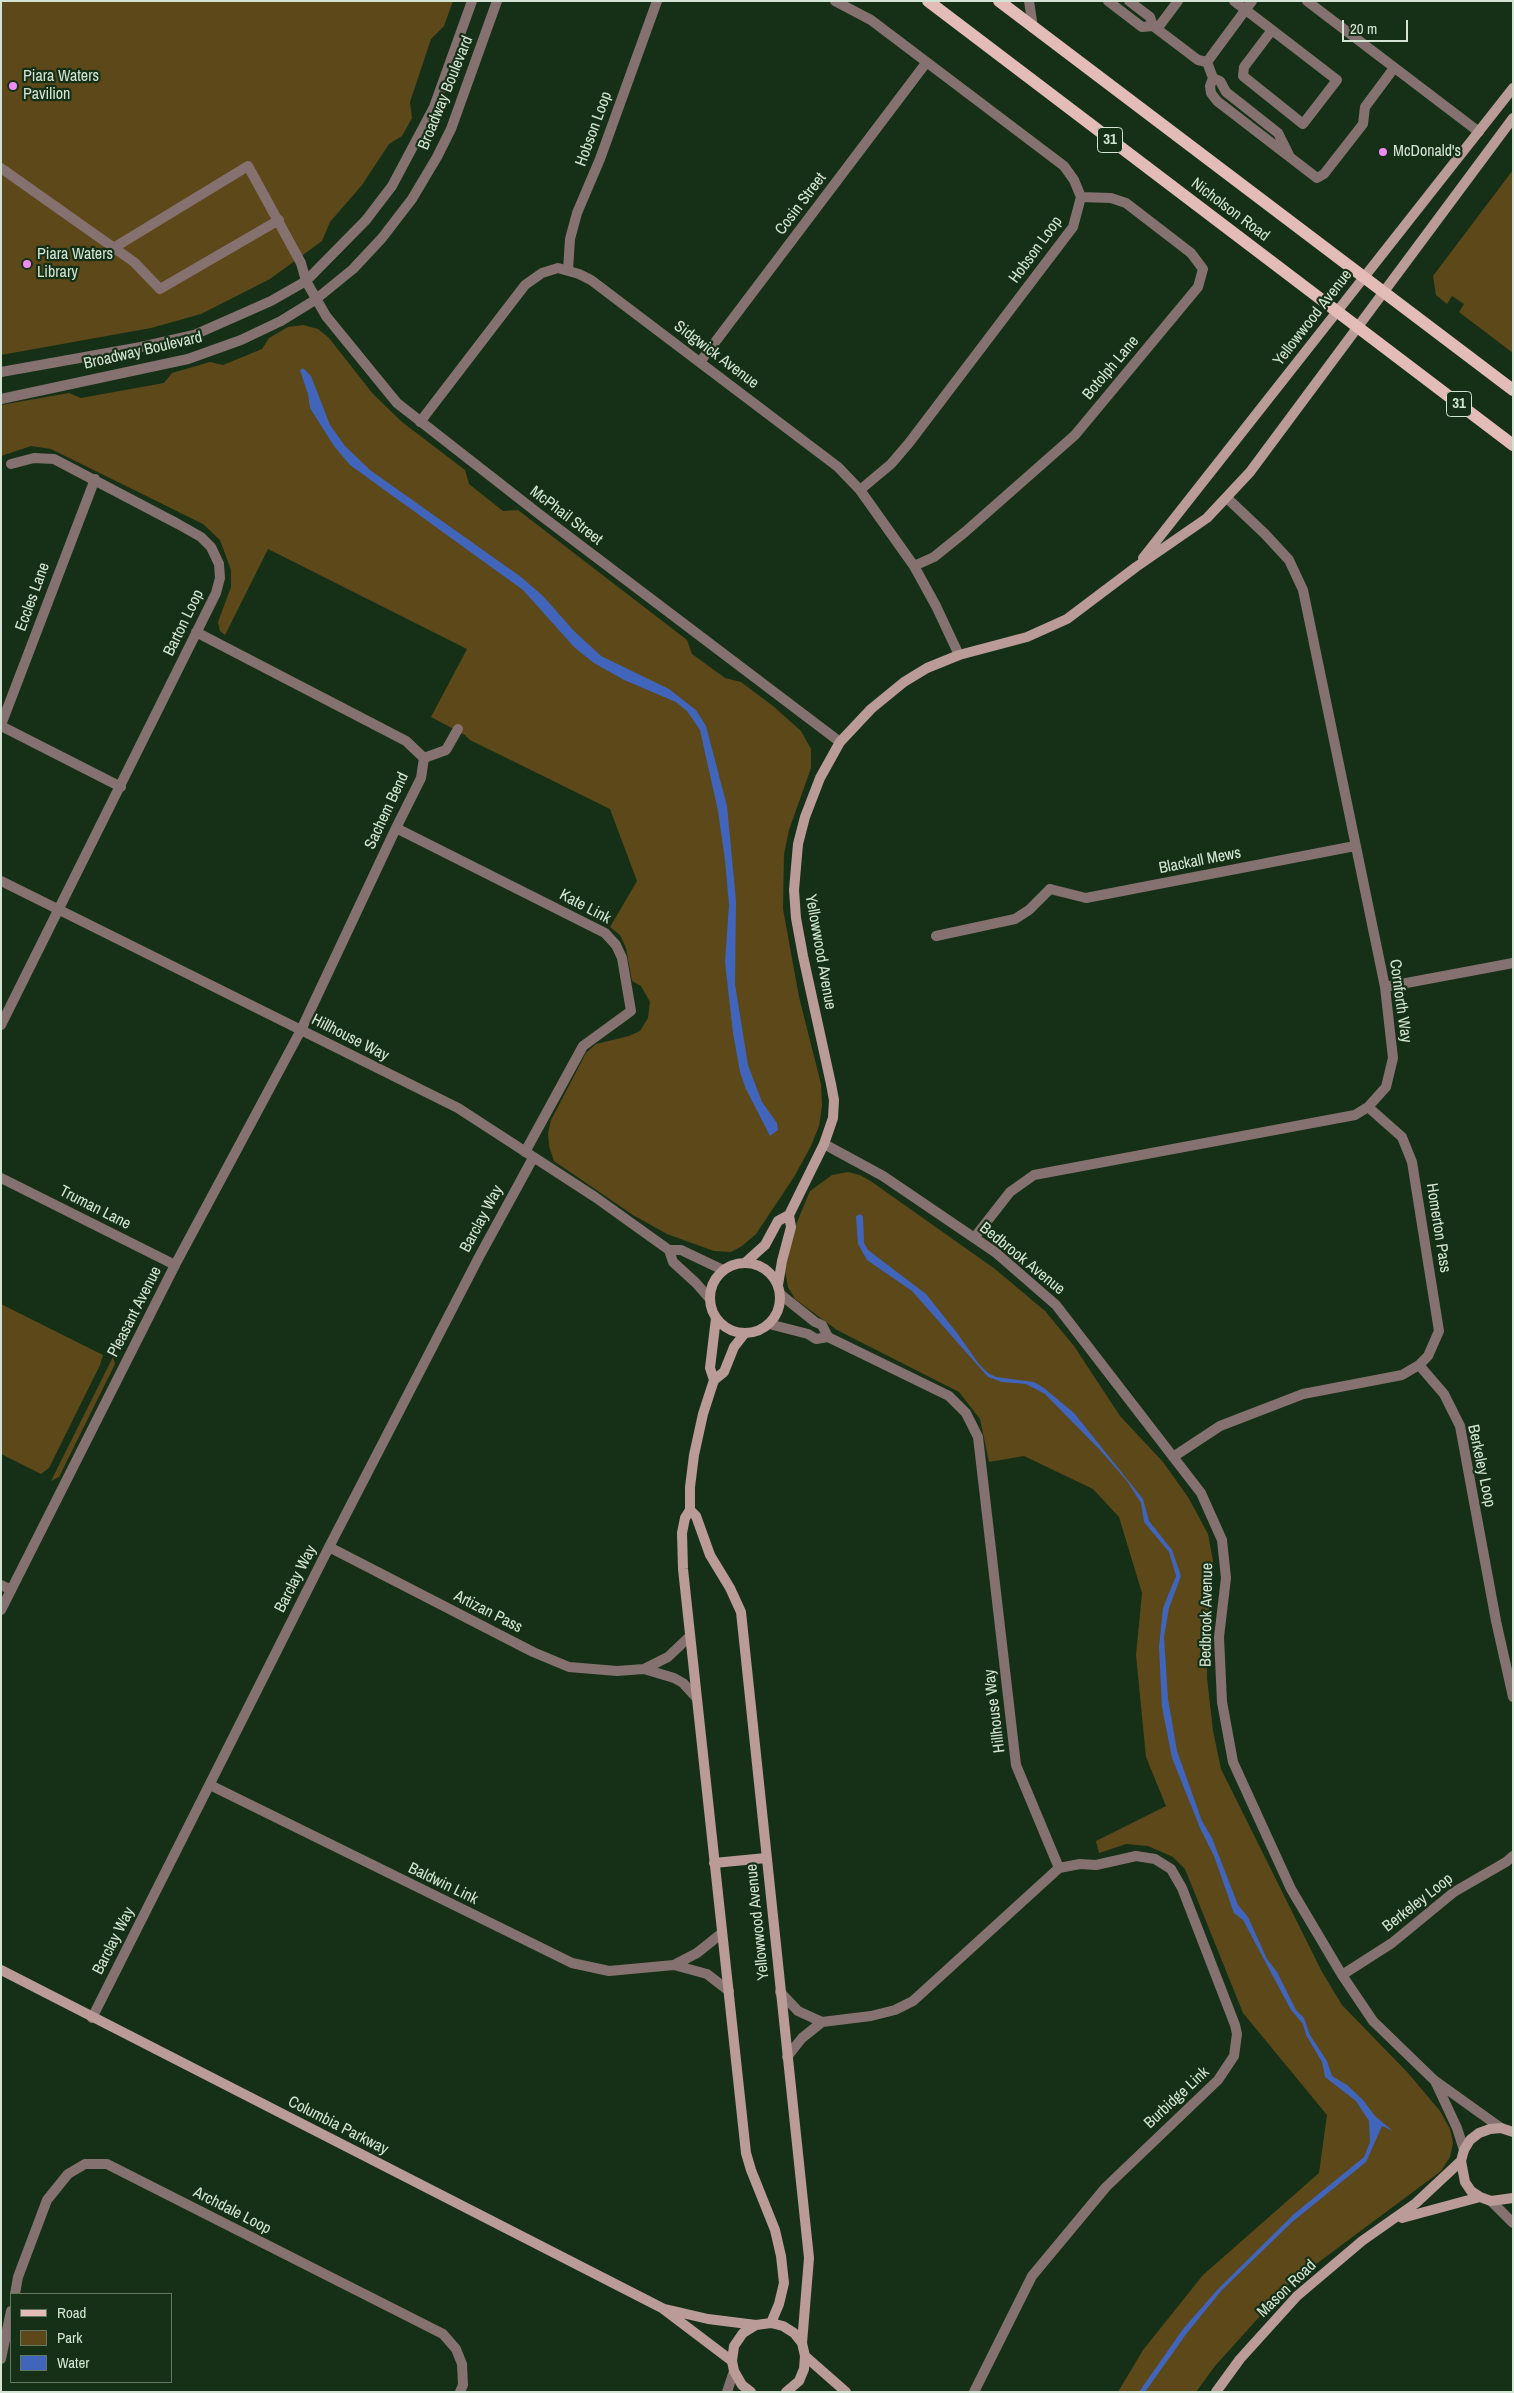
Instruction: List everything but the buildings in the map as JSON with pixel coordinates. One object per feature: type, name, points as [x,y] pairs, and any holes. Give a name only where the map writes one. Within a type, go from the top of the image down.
[{"type":"main road","name":"Nicholson Road","points":[[928,1],[1513,445]]},
{"type":"main road","name":"Nicholson Road","points":[[999,1],[1513,390]]},
{"type":"street","name":"Broadway Boulevard","points":[[1,372],[141,348],[194,335],[270,301],[306,281],[366,220],[392,186],[434,107],[472,1]]},
{"type":"street","name":"Broadway Boulevard","points":[[1,399],[188,359],[241,340],[281,321],[315,300],[353,269],[382,238],[412,199],[438,157],[451,129],[497,1]]},
{"type":"street","name":"Hobson Loop","points":[[568,270],[570,239],[578,213],[600,159],[657,1]]},
{"type":"street","points":[[835,1],[871,20],[1064,166],[1074,180],[1081,197]]},
{"type":"street","points":[[1029,1],[1033,28]]},
{"type":"street","points":[[1108,1],[1142,27],[1155,28]]},
{"type":"street","points":[[1129,1],[1150,17],[1155,28],[1198,60],[1207,62]]},
{"type":"street","points":[[1155,28],[1178,1]]},
{"type":"street","points":[[1234,1],[1246,10],[1272,30],[1337,80],[1303,124],[1245,79],[1242,73],[1244,67],[1272,30]]},
{"type":"street","points":[[1207,62],[1252,1]]},
{"type":"street","points":[[1307,1],[1479,132]]},
{"type":"street","points":[[1207,62],[1213,78],[1210,86],[1217,101],[1317,178],[1324,174],[1364,124],[1364,107],[1394,68]]},
{"type":"street","name":"Cosin Street","points":[[700,362],[926,63]]},
{"type":"street","name":"Yellowwood Avenue","points":[[1136,567],[1513,88]]},
{"type":"street","name":"Yellowwood Avenue","points":[[746,1262],[764,1245],[778,1221],[789,1215],[824,1144],[833,1118],[834,1100],[803,956],[796,918],[794,890],[798,844],[805,817],[820,778],[840,742],[871,709],[904,682],[927,668],[959,655],[1027,637],[1066,619],[1136,567],[1207,518],[1227,498],[1328,369],[1383,291],[1513,118]]},
{"type":"street","name":"McPhail Street","points":[[115,247],[248,166],[301,263],[306,281],[315,300],[384,389],[420,422],[840,742]]},
{"type":"street","points":[[1,168],[115,247],[138,265],[160,289],[279,220]]},
{"type":"street","name":"Hobson Loop","points":[[860,490],[891,464],[909,443],[1056,250],[1073,227],[1081,197]]},
{"type":"street","name":"Botolph Lane","points":[[914,566],[934,557],[959,537],[1075,435],[1198,287],[1203,269],[1191,253],[1126,203],[1111,198],[1081,197]]},
{"type":"street","name":"Sidgwick Avenue","points":[[420,422],[525,285],[542,273],[558,268],[568,270],[591,280],[838,467],[860,490],[914,566],[936,606],[959,655]]},
{"type":"street","name":"Barton Loop","points":[[1,1025],[121,787],[216,593],[220,578],[219,564],[211,547],[201,537],[186,528],[54,459],[45,457],[12,464]]},
{"type":"street","name":"Eccles Lane","points":[[95,479],[1,726],[121,787]]},
{"type":"street","name":"Cornforth Way","points":[[974,1238],[1010,1192],[1034,1175],[1355,1115],[1368,1107],[1386,1087],[1393,1058],[1385,987],[1303,590],[1289,560],[1227,498]]},
{"type":"street","name":"Sachem Bend","points":[[196,632],[406,741],[424,758],[421,778],[300,1030]]},
{"type":"street","points":[[424,758],[446,750],[458,729]]},
{"type":"street","name":"Kate Link","points":[[396,828],[605,933],[616,945],[622,958],[631,1011],[583,1046],[529,1155]]},
{"type":"street","name":"Blackall Mews","points":[[936,936],[1015,919],[1029,910],[1050,889],[1086,898],[1356,846]]},
{"type":"street","name":"Hillhouse Way","points":[[1,881],[458,1108],[595,1197],[669,1250],[681,1250],[723,1270]]},
{"type":"street","points":[[1385,987],[1513,963]]},
{"type":"street","name":"Pleasant Avenue","points":[[1,1610],[6,1588],[300,1030]]},
{"type":"street","name":"Homerton Pass","points":[[1368,1107],[1402,1137],[1412,1162],[1439,1332],[1428,1356],[1420,1365]]},
{"type":"street","name":"Bedbrook Avenue","points":[[824,1144],[883,1176],[995,1252],[1056,1305],[1201,1493],[1222,1540],[1226,1578],[1219,1637],[1222,1702],[1234,1762],[1291,1889],[1342,1975],[1372,2021],[1434,2080],[1509,2130]]},
{"type":"street","name":"Barclay Way","points":[[92,2018],[529,1155]]},
{"type":"street","name":"Truman Lane","points":[[1,1178],[175,1265]]},
{"type":"street","name":"Yellowwood Avenue","points":[[779,1289],[783,1254],[791,1227],[789,1215]]},
{"type":"street","name":"Hillhouse Way","points":[[669,1250],[673,1262],[710,1299]]},
{"type":"street","points":[[746,1262],[758,1264],[766,1269],[779,1289],[777,1314],[769,1324],[758,1331],[745,1333],[732,1331],[716,1318],[710,1299],[711,1289],[723,1270],[734,1264],[746,1262]]},
{"type":"street","name":"Hillhouse Way","points":[[779,1289],[815,1322],[822,1326],[828,1337],[948,1396],[966,1412],[978,1437],[1016,1765],[1059,1868]]},
{"type":"street","name":"Yellowwood Avenue","points":[[714,1380],[710,1368],[716,1318]]},
{"type":"street","name":"Hillhouse Way","points":[[769,1324],[808,1334],[816,1339],[828,1337]]},
{"type":"street","name":"Yellowwood Avenue","points":[[745,1333],[734,1347],[724,1372],[714,1380],[703,1414],[694,1455],[690,1486],[690,1510],[685,1518],[682,1546],[695,1696],[746,2153],[775,2230],[781,2256],[784,2283],[780,2304],[771,2323]]},
{"type":"street","points":[[1173,1457],[1220,1426],[1303,1394],[1402,1375],[1420,1365]]},
{"type":"street","name":"Berkeley Loop","points":[[1420,1365],[1444,1394],[1460,1426],[1496,1621],[1513,1696]]},
{"type":"street","name":"Yellowwood Avenue","points":[[690,1510],[696,1516],[710,1555],[730,1588],[741,1612],[809,2258],[802,2343],[805,2356]]},
{"type":"street","name":"Artizan Pass","points":[[329,1547],[555,1662],[591,1670],[644,1669],[674,1678],[683,1683],[695,1696]]},
{"type":"street","name":"Artizan Pass","points":[[644,1669],[668,1657],[689,1637]]},
{"type":"street","name":"Baldwin Link","points":[[210,1785],[572,1963],[609,1971],[674,1965],[707,1974],[729,1991]]},
{"type":"street","name":"Burbidge Link","points":[[974,2392],[1032,2276],[1106,2187],[1218,2080],[1234,2056],[1237,2034],[1235,2025],[1182,1888],[1171,1869],[1155,1859],[1136,1856],[1096,1865],[1080,1864],[1059,1868]]},
{"type":"street","name":"Berkeley Loop","points":[[1342,1975],[1392,1943],[1454,1892],[1513,1856]]},
{"type":"street","points":[[714,1863],[766,1858]]},
{"type":"street","points":[[780,1992],[798,2011],[822,2022],[871,2016],[895,2010],[913,2001],[1059,1868]]},
{"type":"street","name":"Baldwin Link","points":[[674,1965],[697,1953],[722,1933]]},
{"type":"street","name":"Columbia Parkway","points":[[1,1970],[662,2308],[733,2366],[742,2385],[751,2392]]},
{"type":"street","points":[[787,2057],[802,2038],[822,2022]]},
{"type":"street","name":"Bedbrook Avenue","points":[[1434,2080],[1457,2128],[1464,2150]]},
{"type":"street","points":[[1509,2130],[1490,2129],[1479,2133],[1470,2140],[1464,2150],[1461,2161],[1465,2182],[1471,2191],[1490,2201],[1513,2223]]},
{"type":"street","name":"Mason Road","points":[[1216,2392],[1240,2359],[1297,2296],[1362,2242],[1392,2222],[1428,2193],[1461,2161]]},
{"type":"street","name":"Archdale Loop","points":[[15,2293],[18,2277],[47,2200],[68,2174],[85,2164],[107,2164],[443,2334],[456,2349],[462,2364],[464,2385],[460,2392]]},
{"type":"street","name":"Mason Road","points":[[1392,2222],[1420,2212],[1480,2197]]},
{"type":"street","points":[[1490,2201],[1513,2198]]},
{"type":"street","name":"Columbia Parkway","points":[[662,2308],[708,2319],[756,2325],[771,2323]]},
{"type":"street","points":[[1,2359],[10,2316]]},
{"type":"street","points":[[771,2323],[783,2326],[794,2333],[802,2343]]},
{"type":"street","points":[[727,2392],[733,2366],[734,2346],[743,2333],[756,2325]]},
{"type":"street","points":[[791,2391],[799,2381],[804,2369],[805,2356]]},
{"type":"street","points":[[805,2356],[846,2392]]},
{"type":"green space","points":[[1,1],[453,1],[444,26],[431,39],[410,102],[412,118],[402,136],[389,144],[362,185],[330,222],[322,241],[270,279],[201,314],[151,328],[1,355]]},
{"type":"green space","points":[[1513,170],[1513,353],[1459,312],[1464,304],[1452,296],[1447,304],[1436,295],[1433,276]]},
{"type":"green space","points":[[303,325],[318,329],[329,338],[373,394],[402,422],[465,470],[469,484],[503,511],[518,510],[687,640],[692,654],[725,678],[741,682],[773,706],[801,731],[811,749],[811,768],[789,830],[784,854],[783,909],[799,997],[821,1084],[822,1106],[819,1126],[811,1146],[794,1177],[756,1234],[742,1246],[731,1252],[714,1251],[667,1234],[633,1215],[554,1161],[549,1146],[548,1133],[551,1120],[586,1053],[596,1044],[629,1036],[640,1031],[648,1018],[650,1002],[641,986],[632,981],[626,948],[620,935],[610,927],[637,881],[610,809],[470,740],[465,735],[431,717],[467,649],[268,549],[225,635],[220,631],[218,622],[231,587],[231,570],[220,540],[203,524],[51,449],[31,446],[1,456],[1,405],[69,393],[81,398],[164,383],[172,373],[210,362],[223,365],[262,349],[269,338],[288,327]]},
{"type":"green space","points":[[848,1172],[860,1175],[872,1182],[995,1269],[1045,1311],[1074,1346],[1120,1416],[1163,1462],[1188,1497],[1208,1534],[1213,1561],[1207,1637],[1207,1678],[1213,1731],[1221,1769],[1322,1972],[1342,2005],[1408,2073],[1440,2111],[1450,2129],[1453,2143],[1450,2157],[1441,2171],[1288,2285],[1215,2366],[1196,2392],[1118,2392],[1143,2350],[1203,2275],[1319,2173],[1327,2115],[1243,2013],[1185,1869],[1173,1857],[1148,1846],[1126,1844],[1099,1853],[1096,1841],[1166,1806],[1146,1757],[1136,1655],[1142,1593],[1119,1517],[1093,1489],[1024,1456],[989,1462],[980,1419],[959,1392],[837,1330],[795,1299],[788,1287],[785,1271],[792,1234],[810,1191],[832,1175]]},
{"type":"green space","points":[[1,1304],[103,1355],[100,1365],[49,1468],[41,1474],[1,1454]]},
{"type":"green space","points":[[113,1357],[115,1364],[59,1477],[51,1481]]},
{"type":"water","points":[[303,368],[311,376],[330,425],[345,446],[370,470],[521,577],[543,596],[574,631],[601,656],[669,689],[696,710],[706,726],[727,806],[736,901],[735,984],[748,1065],[762,1102],[777,1123],[778,1130],[770,1136],[746,1089],[740,1072],[733,1033],[725,962],[729,905],[725,860],[718,811],[700,730],[687,711],[676,702],[624,680],[594,663],[575,648],[523,590],[350,465],[334,446],[310,408],[308,394],[300,370]]},
{"type":"water","points":[[861,1214],[863,1217],[864,1243],[868,1250],[926,1294],[979,1364],[988,1373],[996,1377],[1034,1382],[1044,1388],[1074,1413],[1143,1499],[1149,1521],[1172,1550],[1181,1576],[1169,1608],[1164,1637],[1168,1699],[1177,1751],[1202,1821],[1212,1838],[1238,1905],[1248,1917],[1267,1959],[1277,1972],[1296,2010],[1304,2018],[1310,2035],[1327,2061],[1332,2076],[1347,2085],[1363,2100],[1375,2116],[1393,2131],[1382,2126],[1366,2162],[1291,2223],[1221,2291],[1187,2333],[1145,2392],[1139,2392],[1183,2329],[1218,2289],[1294,2214],[1364,2157],[1370,2142],[1369,2121],[1356,2101],[1325,2077],[1322,2062],[1306,2035],[1303,2024],[1291,2010],[1243,1920],[1234,1913],[1214,1856],[1200,1828],[1172,1758],[1162,1707],[1159,1647],[1163,1608],[1176,1576],[1169,1552],[1144,1522],[1141,1503],[1127,1481],[1100,1450],[1045,1394],[1026,1384],[1002,1382],[988,1377],[912,1291],[867,1260],[858,1244],[856,1216]]},
{"type":"place","name":"Piara Waters Pavilion","points":[[13,86]]},
{"type":"place","name":"McDonald's","points":[[1383,152]]},
{"type":"place","name":"Piara Waters Library","points":[[27,264]]}]
